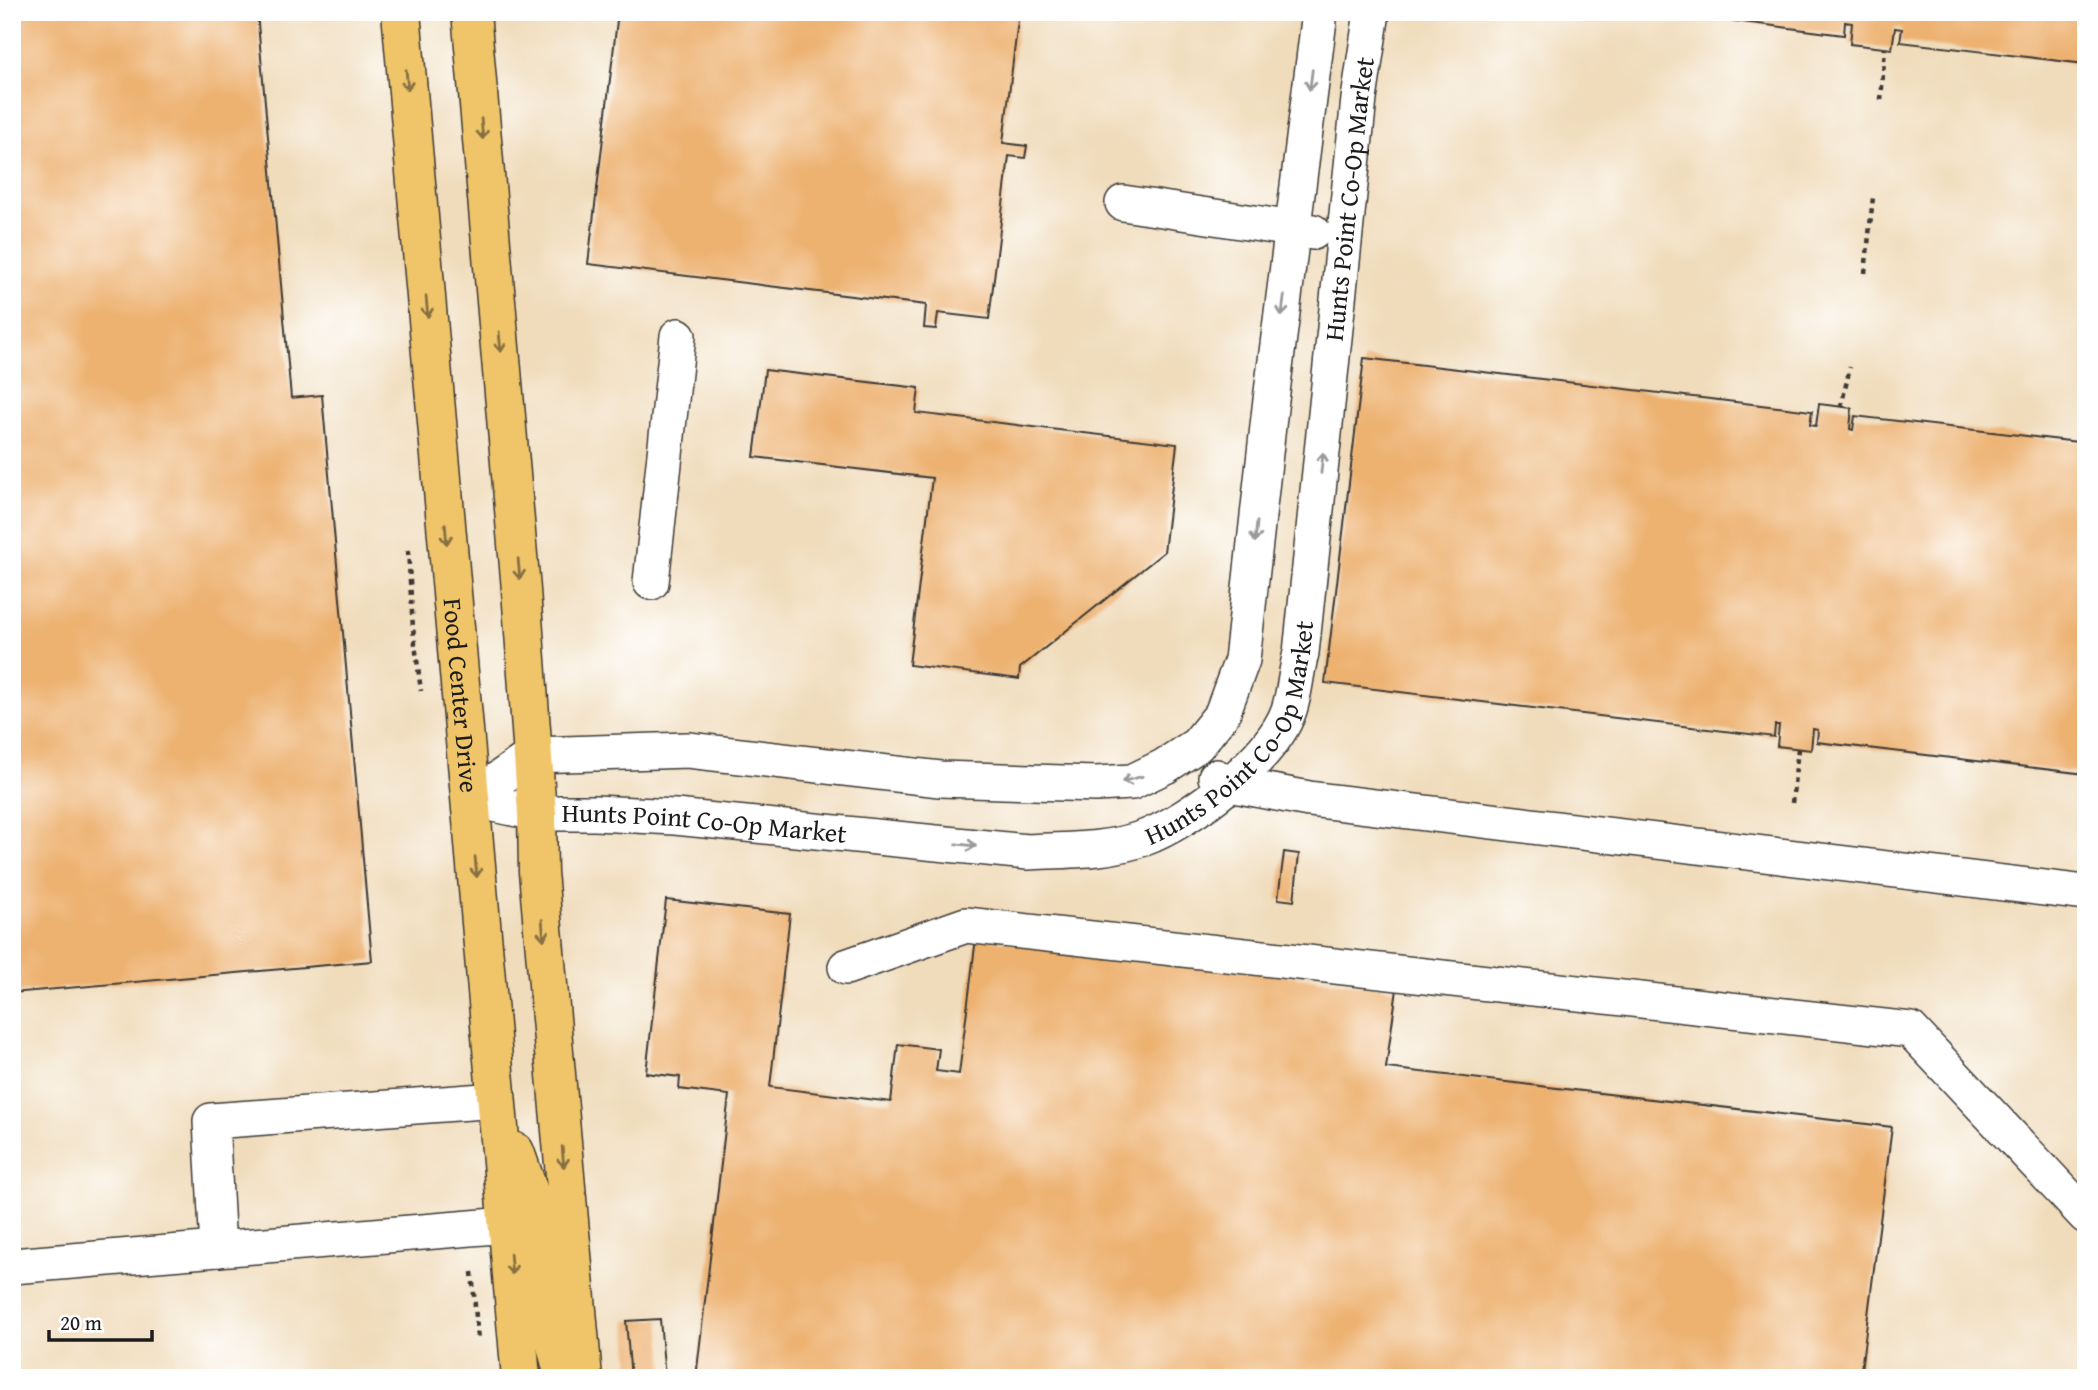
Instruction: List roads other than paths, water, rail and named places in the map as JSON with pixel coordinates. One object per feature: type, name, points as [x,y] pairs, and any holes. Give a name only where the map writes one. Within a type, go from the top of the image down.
[{"type":"main road","name":"Food Center Drive","points":[[401,12],[521,1378]]},
{"type":"main road","points":[[471,12],[533,755],[538,872],[583,1378]]},
{"type":"main road","points":[[497,1100],[535,1209],[551,1326],[564,1378]]},
{"type":"street","name":"Hunts Point Co-Op Market","points":[[533,755],[688,750],[940,779],[1050,784],[1132,782],[1197,745],[1222,714],[1242,660],[1320,12]]},
{"type":"street","name":"Hunts Point Co-Op Market","points":[[470,799],[537,813],[675,817],[1028,852],[1083,849],[1143,839],[1170,827],[1253,764],[1289,711],[1301,653],[1359,99],[1372,12]]},
{"type":"street","points":[[1123,203],[1293,227],[1344,239]]},
{"type":"street","points":[[651,582],[678,336]]},
{"type":"street","points":[[470,799],[533,755]]},
{"type":"street","points":[[1180,756],[1229,784],[1309,799],[2086,893]]},
{"type":"street","points":[[846,967],[965,925],[1911,1030],[2086,1216]]},
{"type":"street","points":[[218,1249],[211,1121],[497,1100]]},
{"type":"street","points":[[12,1266],[507,1226]]}]
